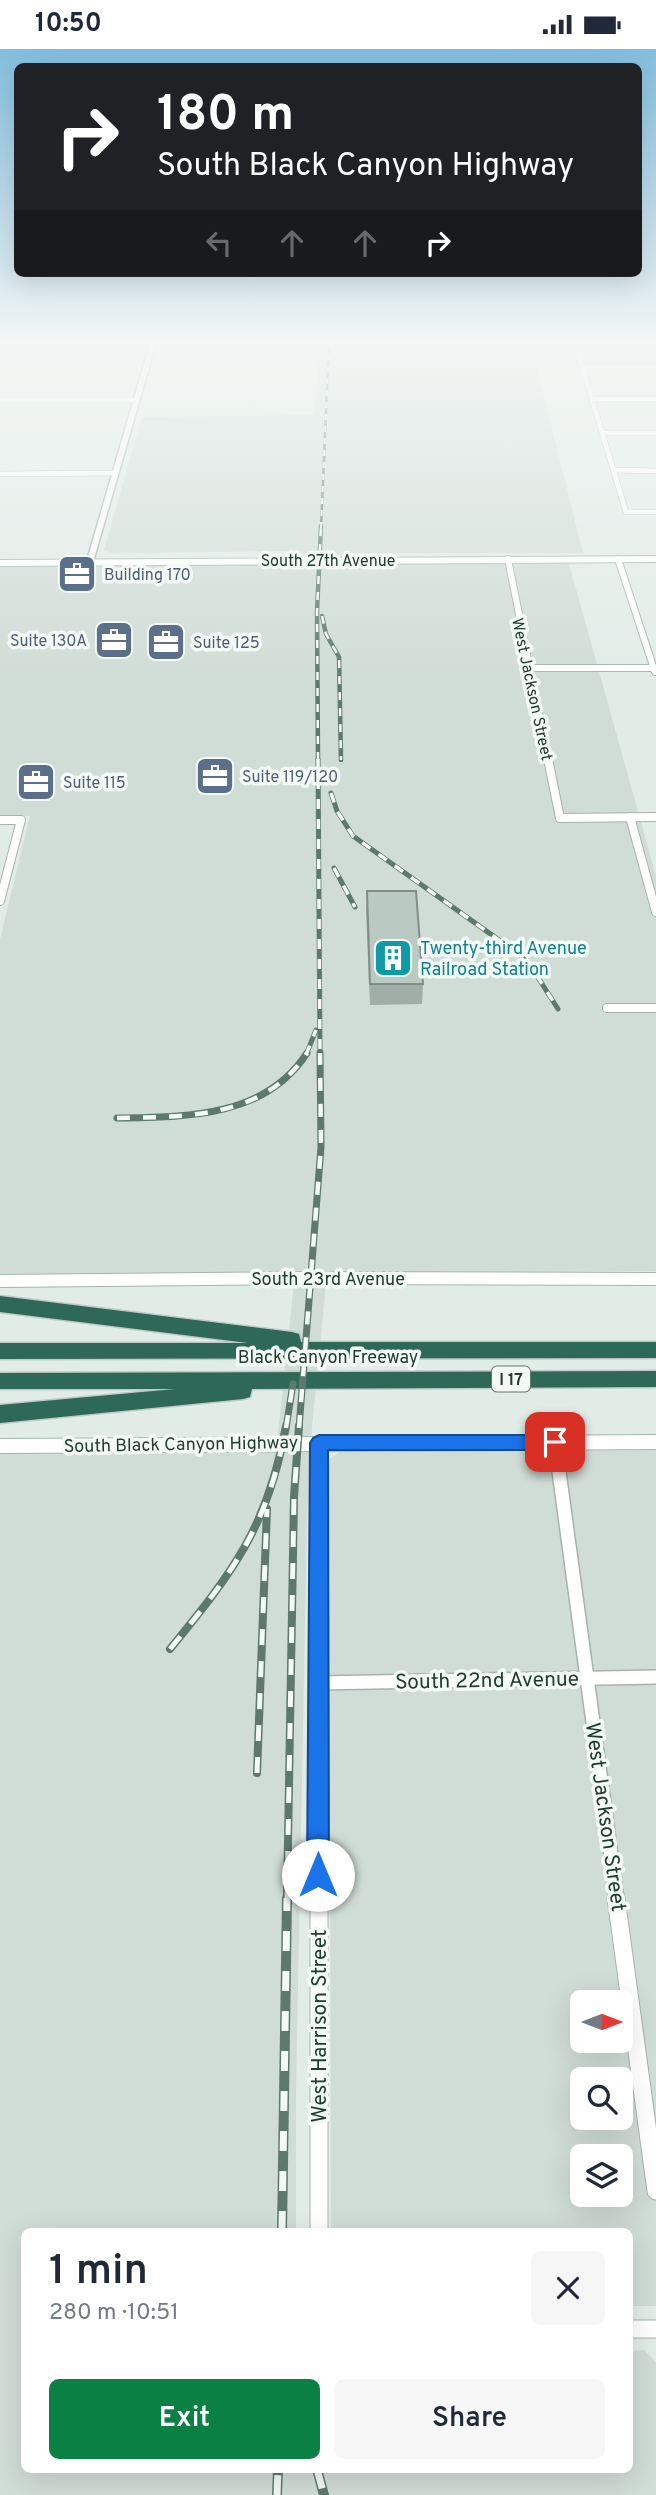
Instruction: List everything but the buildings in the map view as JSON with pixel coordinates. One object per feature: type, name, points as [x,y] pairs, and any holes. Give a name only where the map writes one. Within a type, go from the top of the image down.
[{"type":"highway","points":[[0,1304],[394,1351]]},
{"type":"highway","name":"Black Canyon Freeway","points":[[0,1352],[656,1350]]},
{"type":"highway","name":"Black Canyon Freeway","points":[[0,1381],[656,1379]]},
{"type":"highway","points":[[0,1414],[366,1380]]},
{"type":"main road","name":"South 27th Avenue","points":[[0,563],[656,559]]},
{"type":"main road","name":"South 23rd Avenue","points":[[0,1282],[311,1278],[656,1279]]},
{"type":"main road","name":"South Black Canyon Highway","points":[[0,1446],[656,1442]]},
{"type":"street","points":[[89,562],[118,457]]},
{"type":"street","points":[[610,457],[626,512],[656,512]]},
{"type":"street","points":[[614,470],[656,471]]},
{"type":"street","points":[[0,474],[113,473]]},
{"type":"street","name":"West Jackson Street","points":[[508,559],[560,818],[629,817]]},
{"type":"street","points":[[529,668],[655,670],[618,559]]},
{"type":"street","points":[[656,817],[629,817],[656,912]]},
{"type":"street","points":[[0,820],[21,820],[0,901]]},
{"type":"street","points":[[607,1008],[656,1007]]},
{"type":"street","name":"West Jackson Street","points":[[555,1442],[656,2192]]},
{"type":"street","name":"West Harrison Street","points":[[319,1443],[319,2228]]},
{"type":"street","name":"South 22nd Avenue","points":[[318,1683],[656,1677]]},
{"type":"street","points":[[633,2329],[656,2329]]},
{"type":"shaded area","points":[[131,457],[559,457],[583,553],[342,553],[341,564],[569,564],[656,876],[656,1271],[327,1273],[311,1438],[307,1520],[296,2091],[296,2228],[21,2228],[21,2473],[633,2473],[633,2351],[644,2350],[656,2362],[656,2495],[0,2495],[0,1453],[276,1451],[295,1274],[0,1275],[0,939],[30,816],[0,816],[0,567],[304,564],[303,551],[112,553],[104,550]]},
{"type":"shaded area","points":[[656,1450],[656,2306],[633,2306],[633,2228],[331,2228],[329,1459],[341,1451]]},
{"type":"railway","points":[[321,528],[324,457]]},
{"type":"railway","points":[[318,760],[317,611],[321,526]]},
{"type":"railway","points":[[322,616],[326,634],[339,657],[341,760]]},
{"type":"railway","points":[[318,759],[320,1055]]},
{"type":"railway","points":[[331,793],[337,811],[353,836],[520,955],[532,968],[558,1009]]},
{"type":"railway","points":[[334,868],[355,907]]},
{"type":"railway","points":[[307,1053],[316,1030]]},
{"type":"railway","points":[[117,1118],[196,1114],[247,1102],[290,1074],[307,1053]]},
{"type":"railway","points":[[299,1428],[321,1147],[320,1053]]},
{"type":"railway","points":[[286,1428],[293,1384]]},
{"type":"railway","points":[[170,1649],[212,1596],[245,1547],[269,1493],[286,1426]]},
{"type":"railway","points":[[287,1899],[294,1497],[299,1426]]},
{"type":"railway","points":[[257,1773],[267,1509]]},
{"type":"railway","points":[[282,2228],[287,1898]]},
{"type":"railway","points":[[277,2495],[278,2473]]},
{"type":"railway","points":[[318,2473],[324,2495]]},
{"type":"place","name":"Building 170","points":[[77,574]]},
{"type":"place","name":"Suite 130A","points":[[114,640]]},
{"type":"place","name":"Suite 125","points":[[166,642]]},
{"type":"place","name":"Suite 119/120","points":[[215,776]]},
{"type":"place","name":"Suite 115","points":[[36,782]]},
{"type":"place","name":"Twenty-third Avenue Railroad Station","points":[[393,958]]},
{"type":"route","points":[[318,1875],[319,1443],[555,1442]]}]
